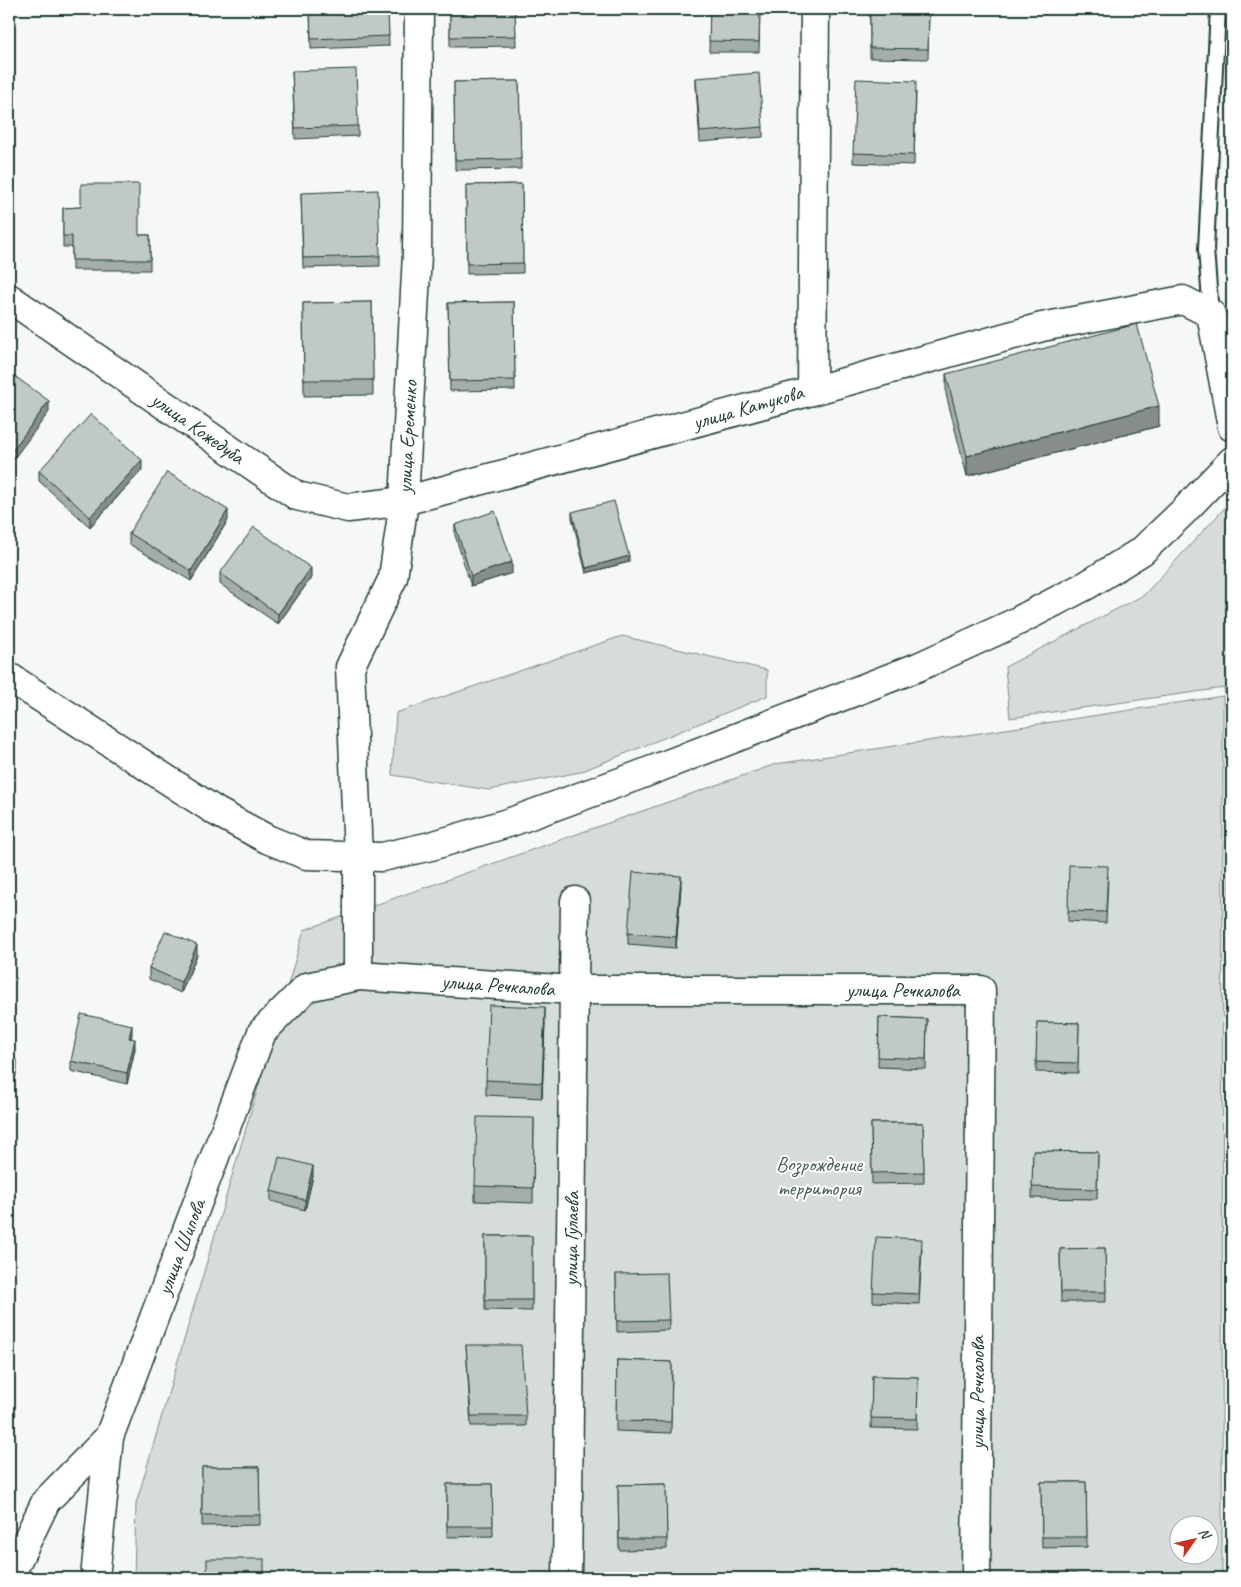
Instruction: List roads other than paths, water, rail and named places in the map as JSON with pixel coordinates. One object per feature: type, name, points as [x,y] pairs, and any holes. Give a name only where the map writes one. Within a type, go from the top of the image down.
[{"type":"street","name":"улица Еременко","points":[[358,856],[350,667],[393,578],[404,501],[417,254],[419,9]]},
{"type":"street","name":"улица Катукова","points":[[404,501],[812,391],[816,9]]},
{"type":"street","name":"улица Кожедуба","points":[[9,298],[297,496],[348,508],[404,501]]},
{"type":"street","points":[[812,391],[1042,327],[1183,300],[1211,314],[1232,427]]},
{"type":"street","points":[[9,677],[217,812],[267,839],[306,855],[382,857],[431,846],[511,822],[730,741],[918,667],[1012,624],[1087,586],[1142,551],[1232,461]]},
{"type":"street","points":[[358,856],[358,976]]},
{"type":"street","name":"улица Гулаева","points":[[567,1578],[575,900]]},
{"type":"street","name":"улица Речкалова","points":[[358,976],[574,990],[980,990],[976,1578]]},
{"type":"street","name":"улица Шипова","points":[[95,1578],[109,1437],[262,1032],[307,987],[358,976]]},
{"type":"street","points":[[9,1578],[46,1501],[109,1437]]},
{"type":"lane","points":[[1211,314],[1206,249],[1218,9]]},
{"type":"park label","name":"Возрождение территория","points":[[819,1176]]}]
